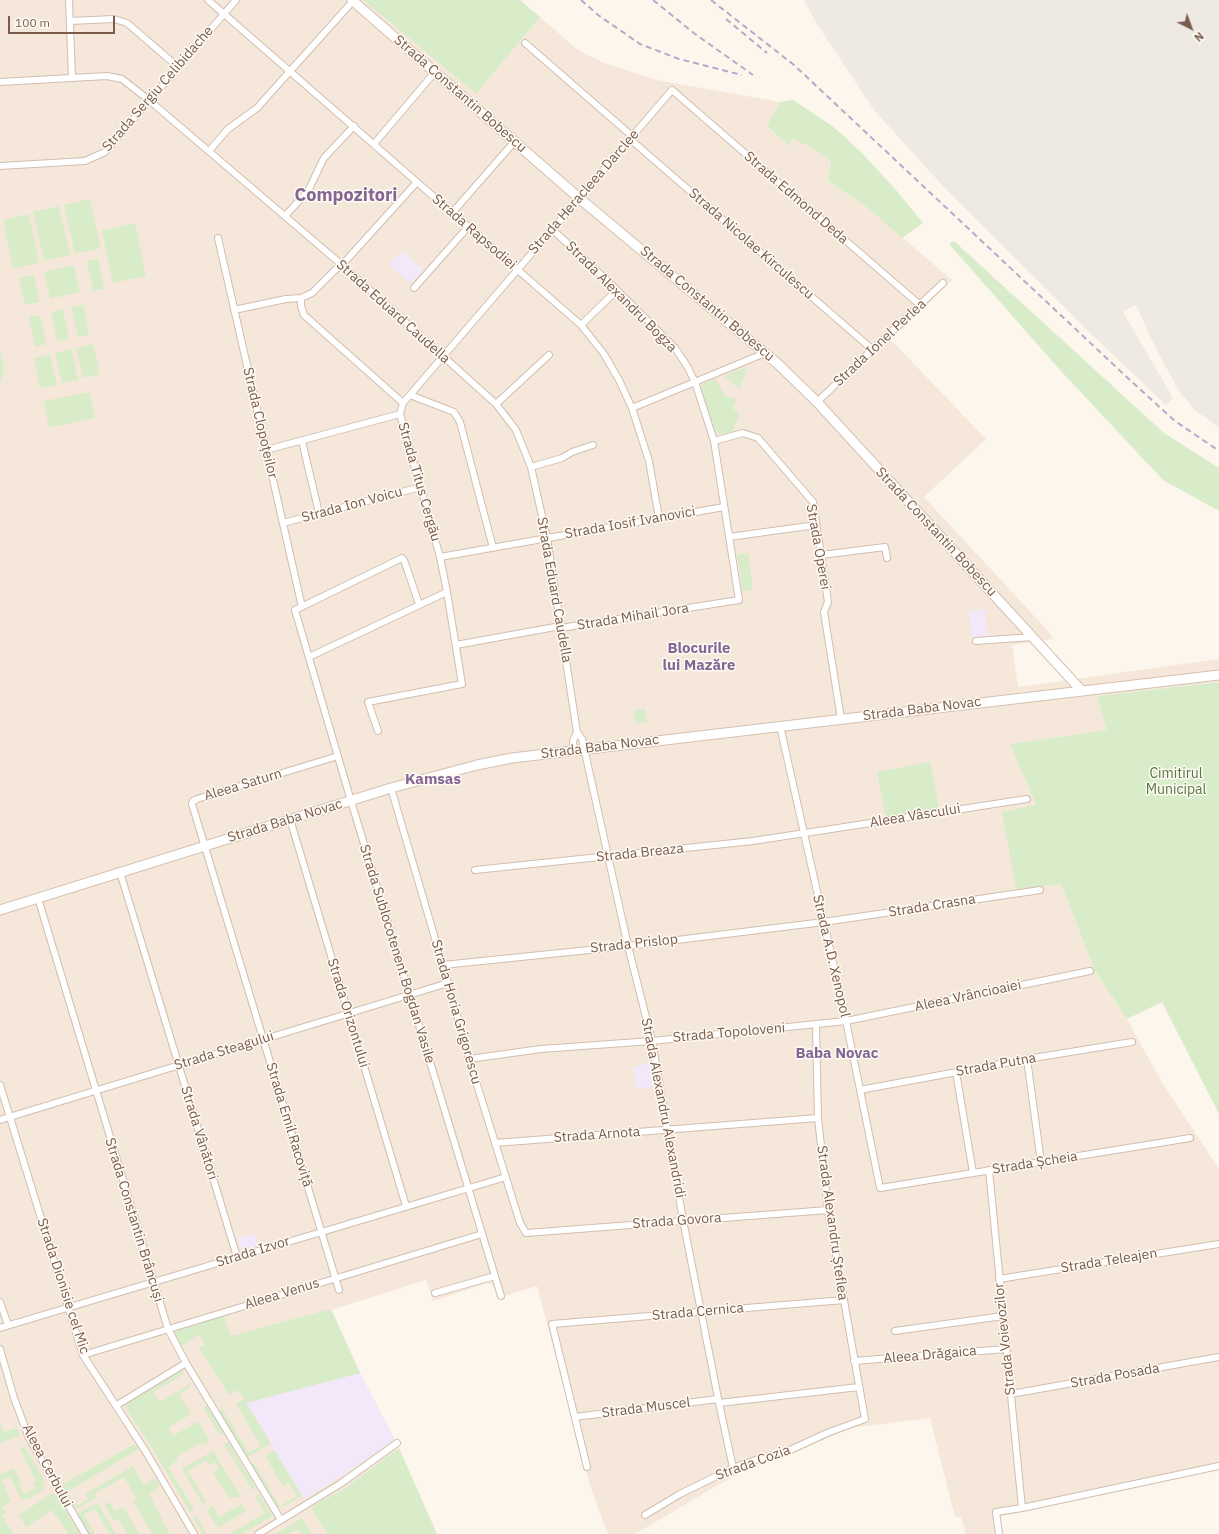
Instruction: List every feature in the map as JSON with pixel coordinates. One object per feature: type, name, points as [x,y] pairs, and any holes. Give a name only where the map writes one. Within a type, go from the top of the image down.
[{"type":"main road","name":"Strada Constantin Bobescu","points":[[353,0],[579,198],[778,364],[817,402],[1082,690]]},
{"type":"main road","name":"Strada Baba Novac","points":[[0,910],[391,788],[484,764],[519,757],[1219,675]]},
{"type":"street","points":[[69,0],[72,78]]},
{"type":"street","name":"Strada Rapsodiei","points":[[208,0],[582,325],[604,354],[619,380],[632,408],[649,461],[659,518]]},
{"type":"street","name":"Strada Sergiu Celibidache","points":[[0,166],[85,161],[105,152],[236,0]]},
{"type":"street","points":[[209,151],[228,129],[257,108],[353,0]]},
{"type":"street","points":[[70,21],[114,19],[127,23],[178,67]]},
{"type":"street","name":"Strada Nicolae Kirculescu","points":[[525,43],[873,350]]},
{"type":"street","points":[[374,144],[436,72]]},
{"type":"street","name":"Strada Eduard Caudella","points":[[0,82],[107,76],[122,79],[285,216],[496,404],[516,430],[531,467],[547,538],[577,732],[582,739],[585,749]]},
{"type":"street","name":"Strada Heracleea Darclee","points":[[403,403],[672,90]]},
{"type":"street","name":"Strada Edmond Deda","points":[[672,90],[920,305]]},
{"type":"street","points":[[285,216],[308,191],[324,158],[354,126]]},
{"type":"street","points":[[452,213],[515,141]]},
{"type":"street","points":[[234,310],[286,299],[301,298],[318,289],[335,270],[342,266],[417,182]]},
{"type":"street","points":[[414,288],[468,227]]},
{"type":"street","name":"Strada Alexandru Bogza","points":[[552,229],[617,290],[675,348],[687,366],[695,382],[714,441],[739,600]]},
{"type":"street","name":"Strada Clopoțeilor","points":[[218,238],[302,607]]},
{"type":"street","name":"Strada Ionel Perlea","points":[[817,402],[943,283]]},
{"type":"street","points":[[582,325],[617,290]]},
{"type":"street","name":"Strada Titus Cergău","points":[[301,298],[301,306],[304,315],[403,403],[400,414],[440,556],[447,592],[462,684],[368,702],[378,731]]},
{"type":"street","points":[[632,408],[765,353]]},
{"type":"street","points":[[496,404],[549,354]]},
{"type":"street","points":[[410,394],[454,412],[460,422],[493,548]]},
{"type":"street","points":[[266,450],[400,414]]},
{"type":"street","name":"Strada Operei","points":[[714,441],[743,433],[758,438],[813,502],[828,602],[824,612],[841,719]]},
{"type":"street","points":[[302,441],[319,513]]},
{"type":"street","points":[[531,467],[562,458],[572,452],[592,445]]},
{"type":"street","name":"Strada Ion Voicu","points":[[283,523],[421,487]]},
{"type":"street","name":"Strada Iosif Ivanovici","points":[[440,556],[724,507]]},
{"type":"street","points":[[729,537],[816,525]]},
{"type":"street","points":[[821,555],[885,547],[887,558]]},
{"type":"street","points":[[302,607],[402,558],[419,604]]},
{"type":"street","points":[[308,657],[447,592]]},
{"type":"street","name":"Strada Mihail Jora","points":[[456,645],[555,628],[739,600]]},
{"type":"street","name":"Strada Sublocotenent Bogdan Vasile","points":[[302,607],[295,610],[308,657],[501,1296]]},
{"type":"street","points":[[976,641],[1033,637]]},
{"type":"street","name":"Strada A.D. Xenopol","points":[[780,726],[846,1021],[880,1188]]},
{"type":"street","name":"Strada Eduard Caudella","points":[[574,750],[573,741],[577,732]]},
{"type":"street","name":"Strada Alexandru Alexandridi","points":[[585,749],[628,946],[652,1041],[683,1220],[718,1401],[733,1468]]},
{"type":"street","name":"Aleea Saturn","points":[[204,846],[192,804],[193,801],[338,756]]},
{"type":"street","name":"Strada Horia Grigorescu","points":[[391,788],[443,965],[468,1059],[520,1223],[526,1233]]},
{"type":"street","name":"Aleea Vâscului","points":[[804,833],[1027,800]]},
{"type":"street","name":"Strada Orizontului","points":[[290,819],[406,1206]]},
{"type":"street","name":"Strada Breaza","points":[[475,870],[753,841],[804,833]]},
{"type":"street","name":"Strada Emil Racoviță","points":[[204,846],[339,1290]]},
{"type":"street","name":"Strada Vânători","points":[[120,872],[237,1257]]},
{"type":"street","name":"Strada Crasna","points":[[824,922],[1040,890]]},
{"type":"street","name":"Strada Constantin Brâncuși","points":[[38,898],[94,1090],[168,1329],[186,1363],[281,1520]]},
{"type":"street","name":"Strada Prislop","points":[[443,965],[628,946],[824,922]]},
{"type":"street","name":"Aleea Vrâncioaiei","points":[[846,1021],[1090,970]]},
{"type":"street","name":"Strada Steagului","points":[[0,1120],[448,983]]},
{"type":"street","name":"Strada Topoloveni","points":[[468,1059],[541,1048],[652,1041],[846,1021]]},
{"type":"street","name":"Strada Alexandru Șteflea","points":[[816,1025],[818,1118],[828,1210],[865,1419]]},
{"type":"street","name":"Strada Putna","points":[[860,1090],[1027,1059],[1132,1042]]},
{"type":"street","points":[[1027,1059],[1041,1162]]},
{"type":"street","points":[[956,1072],[973,1173]]},
{"type":"street","name":"Strada Dionisie cel Mic","points":[[0,1085],[83,1355],[117,1405],[194,1534]]},
{"type":"street","name":"Strada Arnota","points":[[495,1142],[818,1118]]},
{"type":"street","name":"Strada Șcheia","points":[[880,1188],[1190,1138]]},
{"type":"street","name":"Strada Voievozilor","points":[[989,1170],[1022,1508]]},
{"type":"street","name":"Strada Izvor","points":[[0,1328],[468,1187],[506,1177]]},
{"type":"street","name":"Strada Govora","points":[[526,1233],[828,1210]]},
{"type":"street","name":"Aleea Venus","points":[[83,1355],[482,1234]]},
{"type":"street","name":"Strada Teleajen","points":[[999,1279],[1219,1244]]},
{"type":"street","points":[[435,1293],[495,1276]]},
{"type":"street","name":"Strada Cernica","points":[[575,1417],[552,1324],[844,1300]]},
{"type":"street","points":[[0,1302],[8,1325]]},
{"type":"street","points":[[896,1331],[1003,1316]]},
{"type":"street","name":"Aleea Cerbului","points":[[0,1349],[14,1398],[29,1438],[85,1534]]},
{"type":"street","name":"Aleea Drăgaica","points":[[854,1361],[1006,1349]]},
{"type":"street","name":"Strada Posada","points":[[1011,1394],[1219,1357]]},
{"type":"street","points":[[117,1405],[186,1363]]},
{"type":"street","name":"Strada Muscel","points":[[575,1417],[859,1387]]},
{"type":"street","points":[[575,1417],[587,1467]]},
{"type":"street","name":"Strada Cozia","points":[[645,1515],[680,1494],[733,1468],[761,1458],[788,1451],[827,1433],[865,1419]]},
{"type":"street","points":[[258,1534],[340,1484],[397,1443]]},
{"type":"street","points":[[999,1534],[996,1512],[1022,1508],[1219,1466]]},
{"type":"shaded area","points":[[0,0],[363,0],[476,94],[540,17],[578,50],[604,63],[657,80],[780,102],[767,126],[789,147],[792,138],[809,146],[832,161],[828,181],[868,208],[952,280],[891,340],[986,439],[924,497],[1050,633],[1053,639],[1012,645],[1018,687],[1219,659],[1219,682],[1098,696],[1107,730],[1010,744],[1036,805],[1002,813],[1061,884],[1095,971],[1127,1019],[1161,1081],[1219,1169],[1219,1470],[1000,1517],[1003,1534],[966,1534],[961,1517],[955,1517],[930,1418],[850,1428],[783,1458],[754,1464],[635,1534],[608,1534],[590,1486],[537,1286],[498,1298],[493,1285],[488,1283],[433,1301],[426,1280],[331,1310],[360,1373],[399,1448],[344,1489],[311,1507],[327,1534],[0,1534]]},
{"type":"shaded area","points":[[804,0],[1219,0],[1219,428],[1194,409],[1179,391],[1156,349],[1136,305],[1123,312],[1173,398],[1166,405],[1088,331],[942,185],[874,110],[817,24]]},
{"type":"shaded area","points":[[402,251],[423,270],[410,283],[389,264]]},
{"type":"shaded area","points":[[985,609],[987,637],[972,638],[969,611]]},
{"type":"shaded area","points":[[652,1063],[656,1086],[637,1089],[633,1067]]},
{"type":"shaded area","points":[[254,1233],[258,1245],[242,1251],[238,1238]]},
{"type":"shaded area","points":[[360,1373],[395,1439],[343,1475],[304,1499],[246,1403]]},
{"type":"green space","points":[[363,0],[520,0],[540,17],[476,94]]},
{"type":"green space","points":[[793,100],[835,128],[863,154],[896,190],[923,223],[902,238],[868,208],[828,181],[831,161],[809,146],[792,139],[789,147],[767,126],[780,102]]},
{"type":"green space","points":[[90,199],[101,248],[75,254],[64,205]]},
{"type":"green space","points":[[59,206],[70,255],[44,261],[33,212]]},
{"type":"green space","points":[[29,214],[39,263],[13,269],[3,220]]},
{"type":"green space","points":[[135,223],[146,276],[113,283],[102,231]]},
{"type":"green space","points":[[954,241],[1164,433],[1219,468],[1219,511],[1163,480],[1060,370],[949,244]]},
{"type":"green space","points":[[98,259],[104,289],[93,291],[87,261]]},
{"type":"green space","points":[[74,265],[80,292],[50,299],[44,272]]},
{"type":"green space","points":[[34,275],[39,302],[25,305],[19,278]]},
{"type":"green space","points":[[83,305],[89,335],[78,337],[71,307]]},
{"type":"green space","points":[[63,309],[69,339],[57,341],[51,312]]},
{"type":"green space","points":[[40,315],[46,344],[35,347],[29,317]]},
{"type":"green space","points":[[93,344],[100,374],[83,378],[76,348]]},
{"type":"green space","points":[[0,349],[4,369],[0,384]]},
{"type":"green space","points":[[72,349],[78,380],[62,383],[55,353]]},
{"type":"green space","points":[[50,354],[57,385],[40,388],[34,358]]},
{"type":"green space","points":[[744,367],[746,371],[740,388],[724,376]]},
{"type":"green space","points":[[715,379],[726,397],[736,399],[733,408],[739,415],[733,431],[726,434],[719,434],[714,429],[701,387],[703,384]]},
{"type":"green space","points":[[90,392],[95,418],[49,428],[44,401]]},
{"type":"green space","points":[[748,553],[753,590],[743,592],[737,555]]},
{"type":"green space","name":"Cimitirul Municipal","points":[[1219,682],[1219,1114],[1162,1002],[1127,1019],[1095,971],[1061,884],[1016,889],[1002,812],[1036,805],[1010,744],[1107,730],[1097,696]]},
{"type":"green space","points":[[645,709],[647,722],[636,723],[634,711]]},
{"type":"green space","points":[[930,762],[939,808],[886,819],[877,772]]},
{"type":"green space","points":[[331,1309],[360,1373],[246,1403],[271,1443],[246,1458],[219,1411],[222,1409],[249,1453],[261,1446],[236,1404],[244,1399],[238,1390],[229,1395],[199,1348],[205,1344],[199,1335],[181,1346],[173,1332],[223,1315],[231,1336]]},
{"type":"green space","points":[[182,1370],[184,1374],[153,1392],[160,1402],[190,1384],[191,1387],[179,1394],[191,1414],[168,1428],[173,1436],[198,1421],[210,1441],[202,1445],[200,1443],[177,1457],[178,1460],[168,1467],[194,1509],[190,1512],[152,1448],[125,1407],[131,1400]]},
{"type":"green space","points":[[207,1405],[224,1433],[220,1435],[203,1407]]},
{"type":"green space","points":[[0,1421],[4,1432],[17,1428],[20,1436],[0,1443]]},
{"type":"green space","points":[[228,1442],[256,1488],[252,1490],[224,1444]]},
{"type":"green space","points":[[135,1444],[139,1449],[67,1492],[76,1506],[88,1499],[85,1494],[133,1466],[144,1485],[156,1478],[160,1487],[149,1494],[170,1534],[152,1534],[133,1501],[137,1499],[124,1477],[94,1494],[96,1498],[75,1510],[61,1485]]},
{"type":"green space","points":[[25,1447],[45,1481],[42,1483],[45,1489],[28,1499],[24,1499],[20,1497],[10,1477],[2,1481],[11,1501],[2,1507],[6,1513],[2,1516],[14,1534],[0,1534],[0,1474],[14,1468],[21,1481],[18,1483],[24,1494],[36,1488],[33,1483],[36,1481],[20,1449]]},
{"type":"green space","points":[[399,1448],[437,1534],[327,1534],[311,1507],[344,1489]]},
{"type":"green space","points":[[274,1450],[302,1496],[285,1506],[276,1507],[251,1465],[254,1463],[280,1506],[297,1496],[289,1483],[283,1486],[265,1456]]},
{"type":"green space","points":[[213,1451],[241,1497],[229,1498],[213,1472],[219,1469],[215,1462],[209,1465],[206,1460],[188,1471],[206,1502],[203,1504],[182,1469]]},
{"type":"green space","points":[[51,1494],[56,1494],[80,1534],[69,1534],[52,1510],[26,1527],[19,1515]]},
{"type":"green space","points":[[259,1494],[272,1516],[242,1534],[229,1534],[265,1513],[255,1496]]},
{"type":"green space","points":[[110,1502],[115,1511],[123,1507],[139,1534],[127,1534],[118,1519],[114,1521],[105,1505]]},
{"type":"green space","points":[[98,1503],[116,1534],[110,1534],[95,1509],[84,1515],[95,1534],[88,1534],[76,1514]]},
{"type":"green space","points":[[242,1504],[246,1511],[218,1528],[207,1510],[213,1506],[219,1517]]},
{"type":"green space","points":[[196,1516],[207,1534],[203,1534],[193,1518]]},
{"type":"green space","points":[[302,1518],[312,1534],[301,1534],[298,1529],[289,1534],[275,1534]]},
{"type":"railway","points":[[581,0],[598,15],[640,44],[679,59],[742,75]]},
{"type":"railway","points":[[653,0],[695,34],[753,75]]},
{"type":"railway","points":[[711,0],[794,65],[1175,421],[1219,451]]},
{"type":"railway","points":[[726,19],[767,53]]},
{"type":"district","name":"Compozitori","points":[[346,196]]},
{"type":"district","name":"Blocurile lui Mazăre","points":[[699,658]]},
{"type":"district","name":"Kamsas","points":[[433,780]]},
{"type":"district","name":"Baba Novac","points":[[837,1054]]}]
